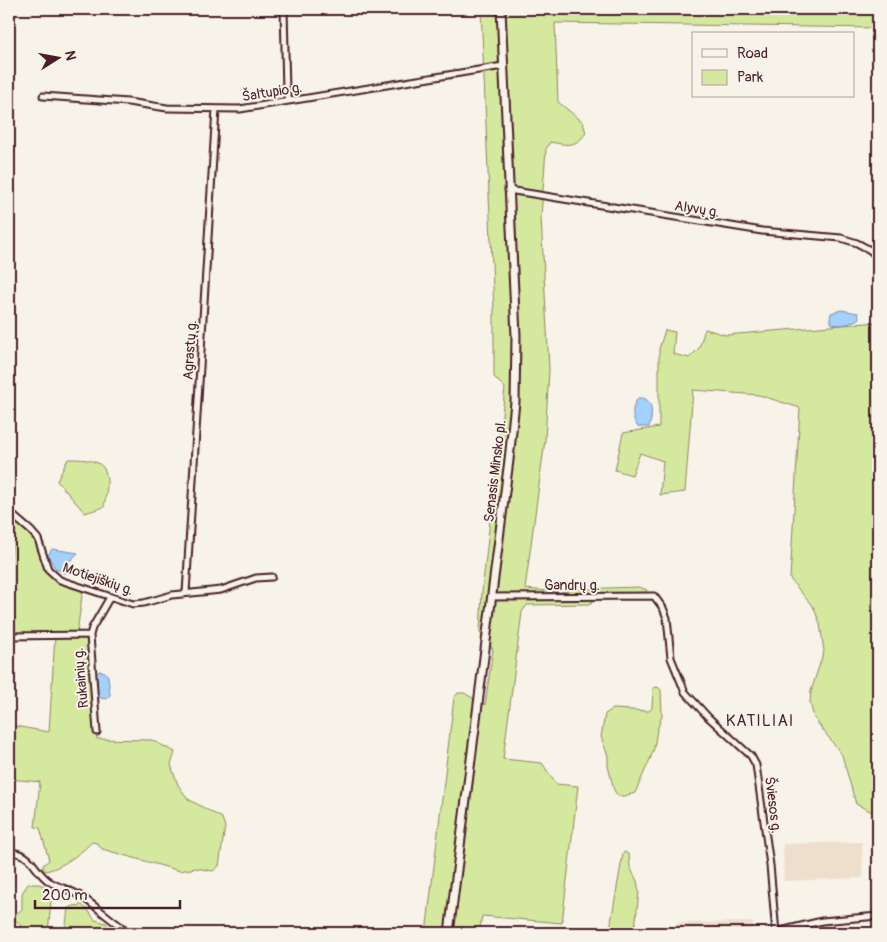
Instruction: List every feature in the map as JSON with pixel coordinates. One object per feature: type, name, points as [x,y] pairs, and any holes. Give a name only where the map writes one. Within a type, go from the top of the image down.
[{"type":"main road","name":"Senasis Minsko pl.","points":[[448,933],[512,438],[516,387],[516,336],[501,9]]},
{"type":"street","points":[[284,9],[286,91],[289,100]]},
{"type":"street","name":"Šaltupio g.","points":[[43,96],[128,102],[166,108],[240,109],[503,66]]},
{"type":"street","name":"Agrastų g.","points":[[186,593],[216,109]]},
{"type":"street","name":"Alyvų g.","points":[[508,190],[762,231],[841,238],[863,246],[878,257]]},
{"type":"street","name":"Motiejiškių g.","points":[[9,512],[38,539],[45,563],[52,575],[60,580],[133,604],[186,593],[221,590],[256,578],[272,577]]},
{"type":"street","name":"Gandrų g.","points":[[491,596],[654,596]]},
{"type":"street","name":"Šviesos g.","points":[[654,596],[663,608],[667,618],[671,658],[685,692],[751,756],[756,765],[770,865],[776,933]]},
{"type":"street","name":"Rukainių g.","points":[[97,732],[90,635],[110,597]]},
{"type":"street","points":[[9,636],[90,635]]},
{"type":"street","points":[[9,852],[23,854],[32,861],[50,882],[80,895],[112,922],[131,933]]},
{"type":"street","points":[[776,933],[822,921],[878,916]]},
{"type":"shaded area","points":[[862,842],[863,878],[784,881],[783,844]]},
{"type":"shaded area","points":[[753,922],[753,933],[676,933],[676,923]]},
{"type":"green space","points":[[481,9],[878,9],[878,28],[555,23],[558,102],[583,122],[586,133],[578,141],[570,144],[550,142],[546,149],[541,217],[549,369],[545,440],[525,589],[560,592],[578,589],[639,587],[647,590],[645,593],[602,595],[589,604],[527,605],[522,612],[503,759],[542,763],[556,784],[578,786],[562,923],[482,916],[479,933],[426,933],[454,698],[458,693],[464,693],[485,705],[493,649],[480,633],[482,592],[505,388],[494,377],[494,310]]},
{"type":"green space","points":[[878,322],[878,815],[856,804],[842,755],[814,718],[810,702],[811,691],[824,651],[820,624],[814,608],[790,579],[800,408],[759,395],[693,390],[685,492],[660,495],[663,461],[640,453],[632,475],[615,470],[623,433],[659,427],[659,349],[665,330],[675,332],[673,354],[689,358],[699,348],[705,329],[726,335]]},
{"type":"green space","points":[[68,459],[92,461],[101,465],[104,469],[107,488],[104,507],[85,513],[57,481]]},
{"type":"green space","points":[[16,521],[34,535],[48,572],[55,579],[83,589],[77,633],[9,636],[9,567]]},
{"type":"green space","points":[[55,636],[87,636],[97,739],[152,740],[175,752],[171,765],[178,785],[188,799],[222,818],[225,827],[219,866],[213,871],[196,868],[180,871],[102,849],[97,843],[92,842],[63,864],[44,871],[43,865],[49,860],[40,828],[35,827],[40,782],[9,779],[9,725],[49,732]]},
{"type":"green space","points":[[658,687],[661,690],[662,716],[651,757],[635,793],[618,796],[614,790],[608,766],[608,756],[601,737],[605,714],[613,709],[649,711],[652,708],[653,688]]},
{"type":"green space","points":[[625,852],[629,855],[630,867],[637,881],[639,891],[635,929],[631,932],[612,932],[610,928],[623,853]]},
{"type":"green space","points":[[28,884],[39,884],[47,887],[51,901],[48,933],[23,933],[20,924],[12,918],[22,909],[22,893]]},
{"type":"green space","points":[[82,905],[95,920],[106,923],[110,933],[65,933],[68,908]]},
{"type":"water","points":[[841,310],[858,313],[859,318],[846,324],[832,324],[830,319],[831,313]]},
{"type":"water","points":[[638,398],[643,398],[650,403],[651,418],[649,427],[638,427],[634,420],[633,409]]},
{"type":"water","points":[[52,549],[78,553],[71,560],[64,563],[69,572],[64,573],[55,568],[48,555]]},
{"type":"water","points":[[99,671],[105,672],[108,676],[110,695],[107,699],[100,698],[97,692],[96,674]]},
{"type":"district","name":"KATILIAI","points":[[760,721]]}]
